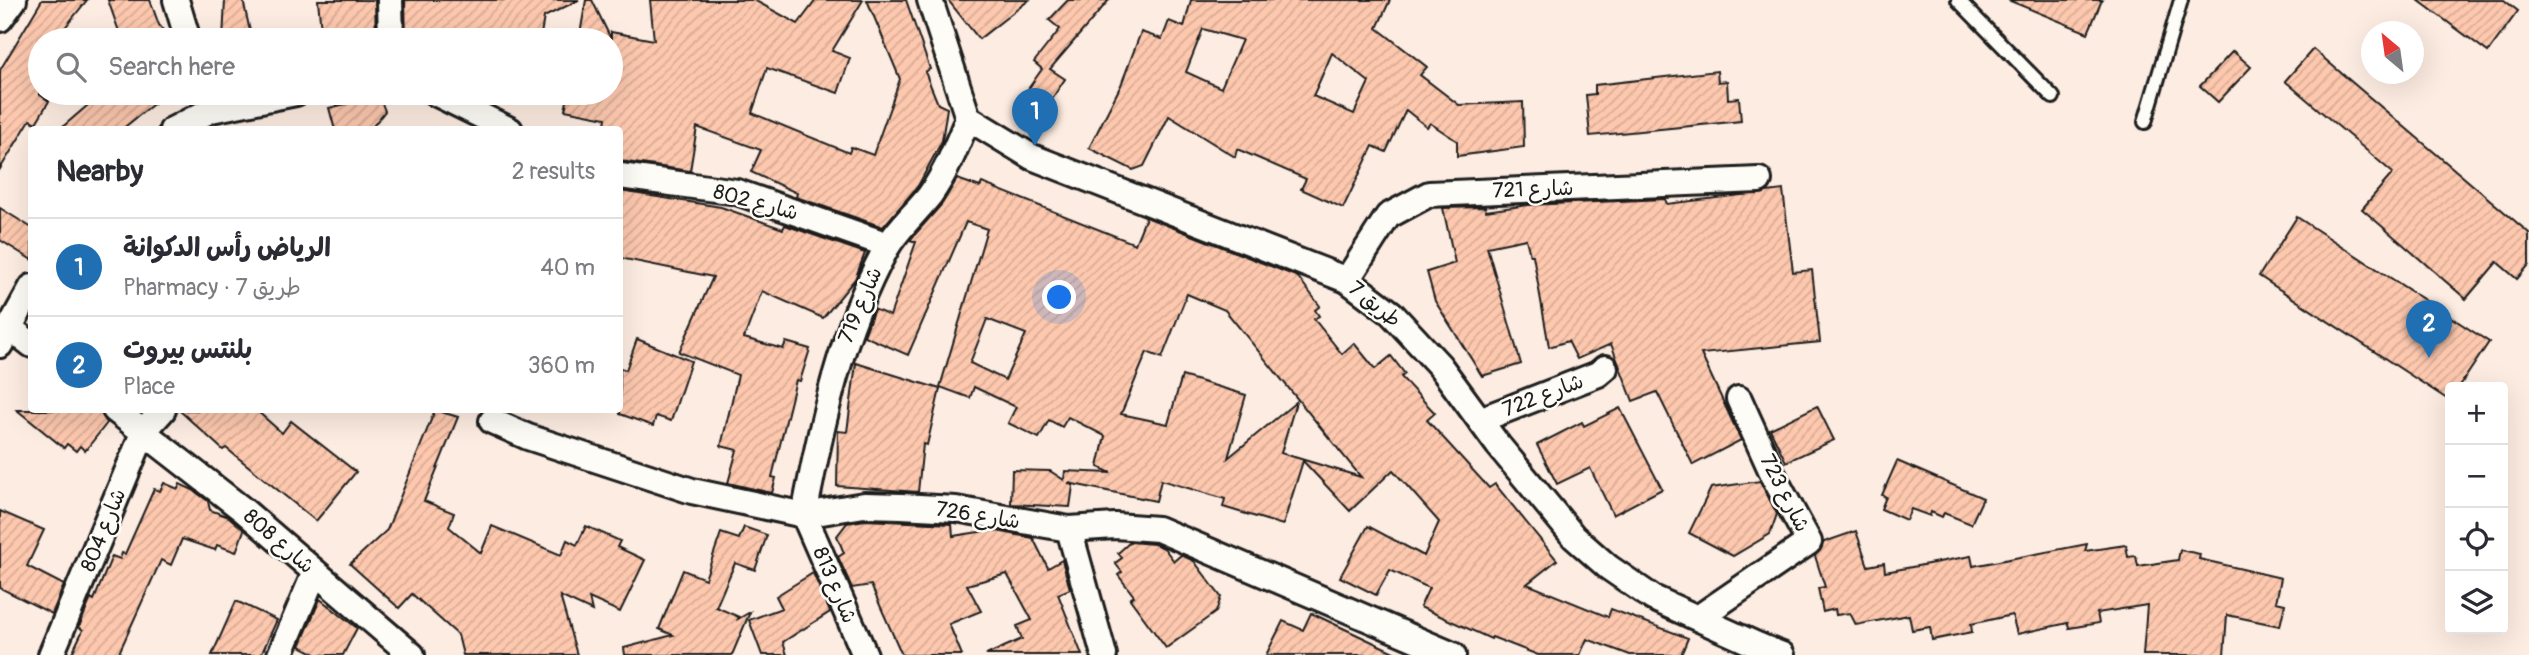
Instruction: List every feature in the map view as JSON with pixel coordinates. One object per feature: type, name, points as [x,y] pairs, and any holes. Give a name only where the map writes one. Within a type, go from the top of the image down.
[{"type":"street","points":[[0,19],[13,0]]},
{"type":"street","points":[[176,0],[184,28]]},
{"type":"street","points":[[390,0],[391,28]]},
{"type":"street","points":[[930,0],[968,118]]},
{"type":"street","points":[[180,126],[207,112],[240,105]]},
{"type":"street","points":[[459,105],[502,126]]},
{"type":"street","name":"شارع 719","points":[[804,514],[825,402],[843,344],[888,245],[944,172],[968,118]]},
{"type":"street","name":"7 طريق","points":[[968,118],[1032,158],[1347,280],[1391,313],[1440,366],[1574,537],[1608,567],[1653,598],[1699,618],[1760,650],[1782,655]]},
{"type":"street","name":"شارع 802","points":[[623,176],[737,192],[888,245]]},
{"type":"street","name":"شارع 721","points":[[1347,280],[1388,216],[1429,194],[1759,180]]},
{"type":"street","points":[[28,295],[5,337],[28,344]]},
{"type":"street","name":"شارع 722","points":[[1480,420],[1598,374],[1605,368]]},
{"type":"street","name":"شارع 723","points":[[1699,618],[1809,542],[1776,481],[1739,399]]},
{"type":"street","name":"شارع 808","points":[[119,413],[242,509],[412,655]]},
{"type":"street","name":"شارع 804","points":[[51,655],[144,431],[160,413]]},
{"type":"street","name":"شارع 726","points":[[492,421],[528,437],[692,491],[804,514],[864,505],[956,509],[1069,529],[1115,526],[1157,529],[1453,655]]},
{"type":"street","name":"شارع 813","points":[[804,514],[865,655]]},
{"type":"street","points":[[1069,529],[1104,655]]},
{"type":"street","points":[[280,655],[314,572]]},
{"type":"lane","points":[[1958,0],[2053,97]]},
{"type":"lane","points":[[2145,122],[2181,0]]},
{"type":"building","points":[[42,0],[87,0],[65,28],[28,28],[28,105],[47,105],[36,123],[30,120],[0,169],[0,70]]},
{"type":"building","points":[[108,0],[150,0],[162,28],[118,28]]},
{"type":"building","points":[[225,0],[243,0],[249,28],[224,28]]},
{"type":"building","points":[[318,0],[375,0],[376,28],[321,28]]},
{"type":"building","points":[[405,0],[579,0],[544,17],[542,28],[406,28]]},
{"type":"building","points":[[586,0],[592,0],[606,28],[581,28]]},
{"type":"building","points":[[650,0],[754,0],[798,24],[816,0],[863,0],[832,51],[850,58],[838,93],[767,68],[752,113],[849,153],[851,147],[873,155],[900,79],[867,0],[906,0],[930,69],[925,72],[938,104],[947,108],[942,141],[918,186],[883,227],[796,197],[797,193],[751,172],[761,150],[697,127],[690,171],[623,161],[623,126],[605,126],[606,118],[565,110],[566,105],[623,105],[623,34],[654,40]]},
{"type":"building","points":[[948,0],[1029,0],[979,39]]},
{"type":"building","points":[[1068,0],[1109,0],[1050,69],[1065,79],[1045,109],[1024,95],[1042,69],[1034,62],[1060,29],[1049,20]]},
{"type":"building","points":[[1191,0],[1390,0],[1377,28],[1427,67],[1420,75],[1459,105],[1523,102],[1524,147],[1457,156],[1457,141],[1430,123],[1427,127],[1406,110],[1386,152],[1373,146],[1343,208],[1301,189],[1306,179],[1237,149],[1235,157],[1169,116],[1144,166],[1133,170],[1089,148],[1121,85],[1141,32],[1162,39],[1169,21],[1184,27]],"holes":[[[1203,29],[1242,40],[1221,88],[1186,72]],[[1332,53],[1369,82],[1354,114],[1313,96]]]},
{"type":"building","points":[[2008,0],[2102,0],[2088,33]]},
{"type":"building","points":[[2418,0],[2504,0],[2518,11],[2488,52]]},
{"type":"building","points":[[2313,49],[2529,233],[2529,265],[2517,279],[2497,262],[2466,299],[2362,209],[2393,173],[2285,81]]},
{"type":"building","points":[[2233,51],[2251,67],[2218,102],[2200,86]]},
{"type":"building","points":[[1717,71],[1718,82],[1727,81],[1728,99],[1739,98],[1741,121],[1590,136],[1586,95],[1595,94],[1595,85]]},
{"type":"building","points":[[88,105],[152,105],[126,126],[64,126]]},
{"type":"building","points":[[342,105],[383,105],[385,111],[373,126],[334,126],[329,108]]},
{"type":"building","points":[[957,179],[980,187],[982,183],[1135,244],[1146,217],[1298,277],[1320,306],[1315,310],[1319,316],[1314,319],[1342,354],[1354,343],[1375,369],[1391,356],[1405,374],[1401,377],[1435,413],[1427,420],[1489,488],[1495,484],[1557,560],[1527,584],[1608,617],[1611,609],[1688,638],[1681,655],[1630,655],[1587,639],[1580,655],[1538,655],[1492,637],[1491,639],[1420,607],[1429,588],[1390,570],[1376,595],[1340,577],[1368,526],[1424,556],[1439,522],[1393,470],[1350,511],[1303,461],[1283,525],[1223,507],[1225,499],[1161,480],[1156,501],[1068,483],[1073,486],[1070,507],[1011,504],[1012,470],[1050,471],[1064,480],[1065,471],[1111,473],[1098,467],[1105,436],[1068,417],[1062,427],[1049,420],[1039,438],[1008,423],[1016,407],[974,387],[970,398],[940,387],[987,229],[966,222],[908,355],[864,336],[874,309],[890,316],[916,242],[910,240],[942,204]],"holes":[[[1187,294],[1225,310],[1361,477],[1281,453],[1296,402],[1228,458],[1246,395],[1182,376],[1168,424],[1121,414],[1147,352],[1162,358]],[[987,319],[1026,334],[1005,380],[970,363]]]},
{"type":"building","points":[[1783,190],[1793,272],[1812,270],[1820,342],[1701,354],[1741,440],[1693,465],[1657,392],[1633,401],[1611,344],[1577,359],[1568,341],[1549,347],[1533,255],[1530,255],[1526,239],[1487,247],[1521,364],[1482,376],[1435,301],[1427,272],[1455,263],[1443,208],[1485,207],[1486,211],[1528,205],[1665,199],[1667,204]]},
{"type":"building","points":[[623,191],[721,207],[783,229],[785,225],[865,253],[855,279],[823,318],[762,291],[744,338],[783,349],[786,342],[810,349],[800,381],[796,380],[772,477],[776,478],[772,493],[728,483],[737,450],[721,446],[738,375],[679,352],[713,277],[623,259]]},
{"type":"building","points":[[0,208],[28,226],[28,258],[0,240]]},
{"type":"building","points":[[2297,217],[2489,342],[2462,382],[2445,382],[2445,398],[2259,276]]},
{"type":"building","points":[[637,339],[691,361],[671,421],[656,416],[653,426],[620,414],[623,413],[623,369],[626,370]]},
{"type":"building","points":[[856,363],[940,389],[927,445],[923,444],[918,492],[837,486],[838,431],[847,432]]},
{"type":"building","points":[[1817,406],[1834,440],[1786,462],[1770,429]]},
{"type":"building","points":[[1620,408],[1662,489],[1613,515],[1590,468],[1557,484],[1537,445],[1582,422],[1584,426]]},
{"type":"building","points":[[17,410],[28,410],[28,413],[102,413],[107,423],[85,451],[80,446],[76,451],[67,444],[64,448]]},
{"type":"building","points":[[182,413],[259,413],[282,433],[291,421],[356,472],[316,521],[226,448],[223,450]]},
{"type":"building","points":[[434,413],[445,413],[458,417],[424,501],[454,513],[449,527],[481,553],[492,526],[561,555],[567,540],[577,545],[586,526],[620,541],[617,547],[645,560],[620,612],[589,598],[592,611],[560,596],[577,655],[463,655],[458,635],[412,594],[399,608],[350,564],[387,530]]},
{"type":"building","points":[[1897,461],[1983,498],[1971,524],[1944,513],[1942,517],[1931,512],[1930,516],[1911,509],[1906,520],[1881,509],[1886,497],[1882,495]]},
{"type":"building","points":[[1760,481],[1777,514],[1770,534],[1733,556],[1689,533],[1711,488]]},
{"type":"building","points":[[164,483],[178,489],[180,484],[193,490],[208,501],[210,510],[229,517],[244,530],[236,552],[217,545],[215,550],[182,539],[171,565],[161,560],[118,655],[71,655],[83,630],[79,627],[91,598],[94,600],[112,556],[120,559],[122,553],[125,554],[154,489],[160,491]]},
{"type":"building","points":[[0,511],[44,530],[27,566],[64,585],[52,614],[0,588]]},
{"type":"building","points":[[865,520],[952,524],[953,536],[992,530],[1033,538],[1048,568],[1062,560],[1070,589],[1058,594],[1082,655],[986,655],[1022,639],[1017,626],[1032,620],[1007,574],[967,585],[981,611],[949,624],[962,655],[902,655],[871,585],[852,588],[838,557],[844,553],[837,536],[847,523]]},
{"type":"building","points":[[744,527],[767,535],[755,570],[735,563],[716,607],[739,617],[738,619],[750,612],[732,655],[625,655],[624,648],[673,635],[659,629],[683,570],[705,579],[721,533],[739,539]]},
{"type":"building","points":[[1856,531],[1868,566],[1884,563],[1885,572],[1971,556],[1973,566],[2087,544],[2085,551],[2126,545],[2128,557],[2136,556],[2138,566],[2178,560],[2180,550],[2200,554],[2199,559],[2281,578],[2276,602],[2285,604],[2280,626],[2227,615],[2224,655],[2143,655],[2147,605],[2097,613],[2099,623],[2069,628],[2068,623],[2017,634],[2012,615],[1971,624],[1972,632],[1932,640],[1930,627],[1912,630],[1909,615],[1856,625],[1850,613],[1836,615],[1835,609],[1823,612],[1818,588],[1825,587],[1815,556],[1824,542]]},
{"type":"building","points":[[1130,542],[1154,544],[1164,548],[1174,561],[1181,555],[1194,561],[1221,597],[1216,612],[1166,648],[1130,599],[1134,596],[1118,575],[1122,572],[1115,563],[1122,558],[1118,553]]},
{"type":"building","points":[[813,573],[830,612],[783,642],[787,655],[762,655],[749,620],[782,608],[776,596]]},
{"type":"building","points":[[320,599],[357,628],[343,655],[317,655],[300,646]]},
{"type":"building","points":[[236,601],[277,620],[261,655],[212,655]]},
{"type":"building","points":[[1311,613],[1400,655],[1266,655],[1283,621],[1303,630]]},
{"type":"place","name":"الرياض رأس الدكوانة","points":[[1035,146]]},
{"type":"place","name":"بلنتس بيروت","points":[[2429,358]]}]
